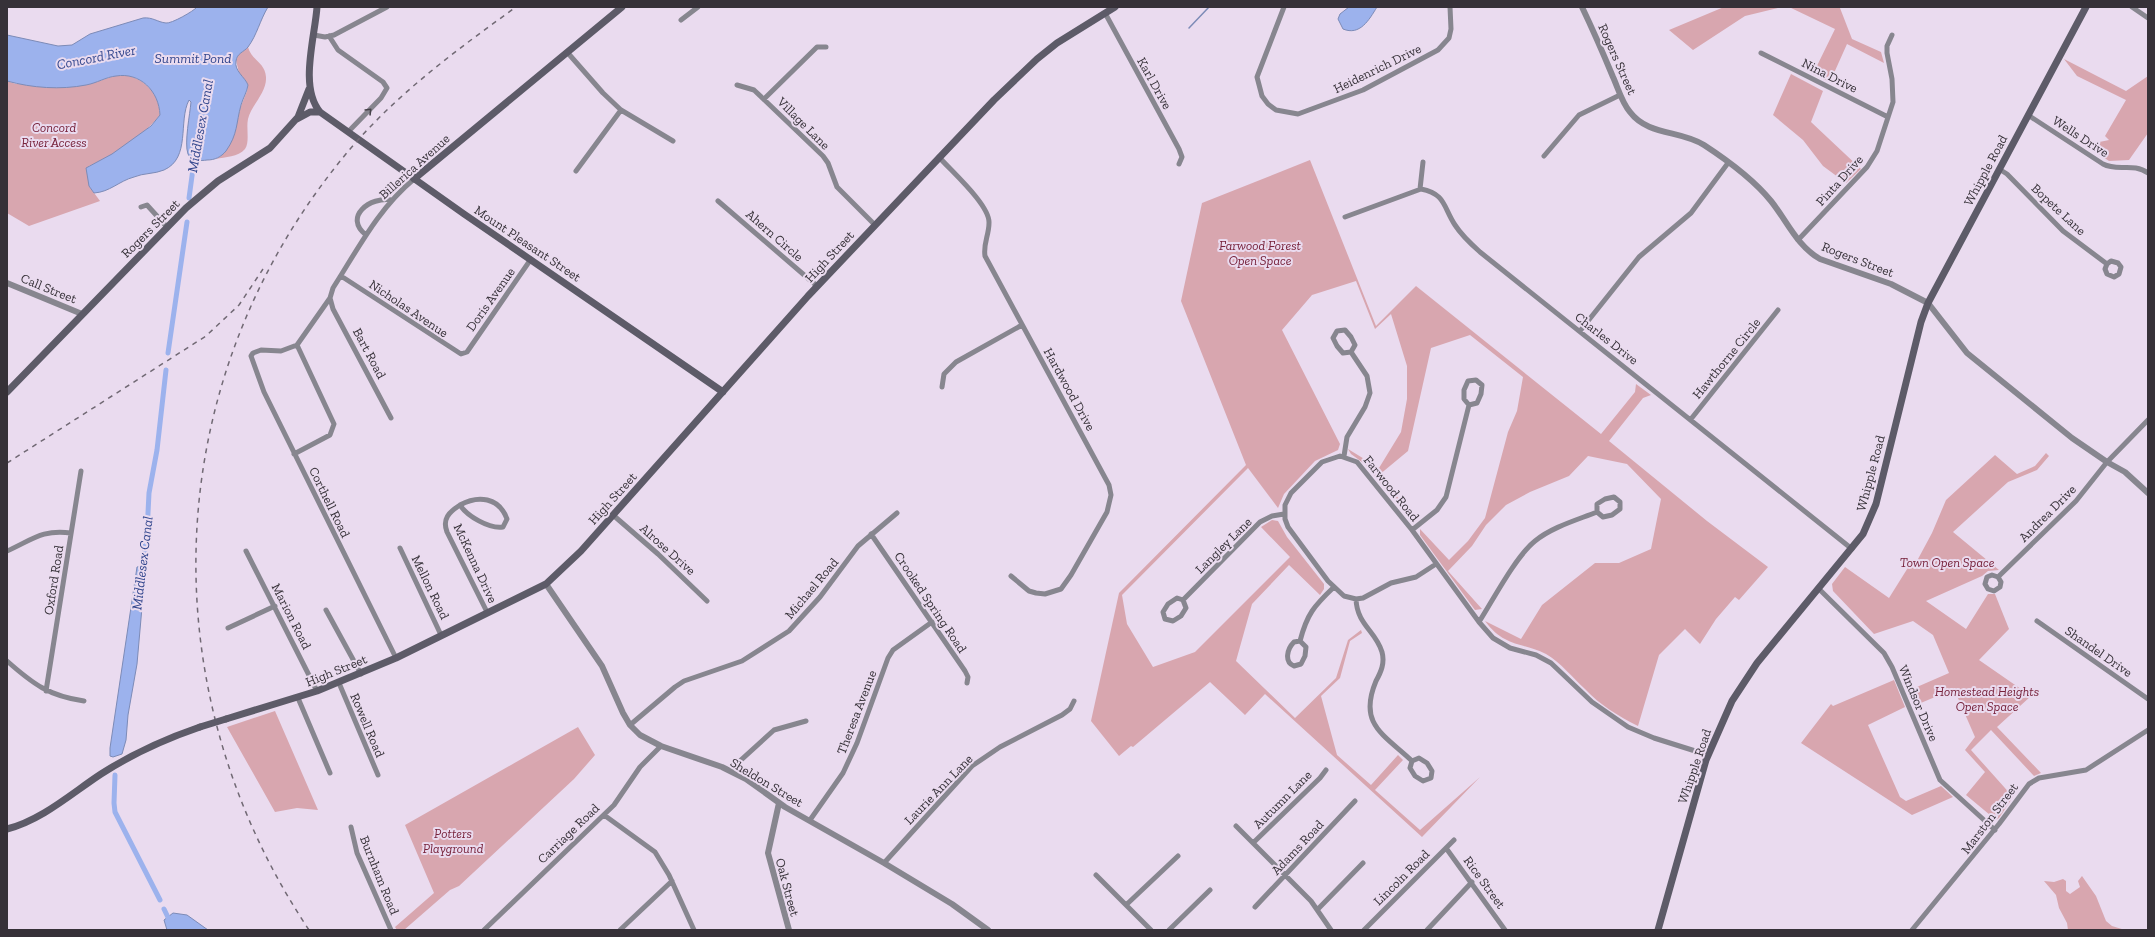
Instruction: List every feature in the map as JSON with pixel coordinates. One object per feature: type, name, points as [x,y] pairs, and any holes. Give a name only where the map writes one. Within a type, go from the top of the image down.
[{"type":"main road","points":[[309,88],[317,7]]},
{"type":"main road","name":"Billerica Avenue","points":[[414,179],[622,7]]},
{"type":"main road","name":"High Street","points":[[7,829],[21,824],[46,811],[132,756],[171,737],[298,698],[339,683],[396,658],[546,584],[566,567],[817,286],[939,157],[1037,59],[1057,43],[1115,7]]},
{"type":"main road","name":"Whipple Road","points":[[1658,930],[1708,754],[1732,701],[1757,663],[1864,534],[1876,504],[1921,322],[1928,303],[2086,7]]},
{"type":"main road","name":"Mount Pleasant Street","points":[[309,88],[311,98],[320,112],[414,179],[723,392]]},
{"type":"main road","name":"Rogers Street","points":[[7,392],[167,227],[218,181],[270,148],[295,120],[304,104],[309,88]]},
{"type":"main road","points":[[295,120],[306,114],[320,112]]},
{"type":"street","points":[[314,35],[329,36],[386,7]]},
{"type":"street","points":[[681,20],[698,7]]},
{"type":"street","name":"Heidenrich Drive","points":[[1284,7],[1256,77],[1262,96],[1272,107],[1281,112],[1298,114],[1363,90],[1438,50],[1449,38],[1452,29],[1450,7]]},
{"type":"street","name":"Rogers Street","points":[[1582,7],[1620,95],[1629,112],[1643,124],[1691,138],[1703,144],[1728,163],[1762,191],[1798,240],[1810,253],[1820,259],[1891,284],[1928,303],[1966,352],[2072,438],[2106,462],[2125,472],[2148,493]]},
{"type":"street","points":[[2132,7],[2148,18]]},
{"type":"street","name":"Karl Drive","points":[[1105,13],[1179,149],[1182,157],[1179,164]]},
{"type":"street","name":"Pinta Drive","points":[[1798,240],[1873,159],[1877,151],[1888,117],[1894,90],[1887,46],[1892,35]]},
{"type":"street","points":[[329,36],[338,50],[383,82],[387,88],[381,98],[348,132]]},
{"type":"street","points":[[764,99],[817,47],[826,46]]},
{"type":"street","points":[[567,52],[603,93],[621,110],[673,141]]},
{"type":"street","name":"Nina Drive","points":[[1761,53],[1888,117]]},
{"type":"street","name":"Village Lane","points":[[737,84],[749,87],[764,99],[823,156],[828,163],[837,187],[874,224]]},
{"type":"street","points":[[1544,156],[1579,115],[1620,95]]},
{"type":"street","points":[[576,171],[621,110]]},
{"type":"street","name":"Wells Drive","points":[[2028,115],[2103,164],[2113,168],[2135,167],[2148,173]]},
{"type":"street","name":"Hardwood Drive","points":[[939,157],[987,210],[990,223],[983,248],[985,256],[1104,473],[1111,495],[1107,512],[1072,576],[1061,589],[1045,594],[1036,593],[1029,591],[1011,576]]},
{"type":"street","points":[[1345,217],[1420,189],[1423,162]]},
{"type":"street","points":[[1580,331],[1640,257],[1691,213],[1728,163]]},
{"type":"street","name":"Bopete Lane","points":[[1999,168],[2007,174],[2063,231],[2107,264]]},
{"type":"street","name":"Billerica Avenue","points":[[296,345],[330,298],[331,291],[366,235],[392,200],[414,179]]},
{"type":"street","name":"Charles Drive","points":[[1420,189],[1430,190],[1445,203],[1454,224],[1462,235],[1480,252],[1852,549]]},
{"type":"street","points":[[366,235],[358,225],[358,217],[363,207],[372,201],[383,199],[392,200]]},
{"type":"street","name":"Ahern Circle","points":[[718,201],[817,286]]},
{"type":"street","points":[[141,207],[148,205],[167,227]]},
{"type":"street","name":"Doris Avenue","points":[[467,352],[531,259]]},
{"type":"street","name":"Nicholas Avenue","points":[[341,276],[458,354],[467,352]]},
{"type":"street","name":"Call Street","points":[[7,283],[82,314]]},
{"type":"street","name":"Bart Road","points":[[330,298],[333,309],[391,418]]},
{"type":"street","name":"Hawthorne Circle","points":[[1691,419],[1778,310]]},
{"type":"street","points":[[942,387],[944,374],[956,362],[1022,324]]},
{"type":"street","points":[[1345,330],[1351,337],[1355,346],[1351,352],[1343,353],[1337,346],[1333,338],[1337,331],[1345,330]]},
{"type":"street","points":[[294,454],[330,435],[334,427],[333,419],[296,345]]},
{"type":"street","name":"Corthell Road","points":[[296,345],[281,351],[258,351],[252,354],[252,364],[294,454],[396,658]]},
{"type":"street","points":[[1344,456],[1347,437],[1365,407],[1370,393],[1367,376],[1351,352]]},
{"type":"street","points":[[1476,380],[1482,385],[1481,394],[1477,403],[1469,404],[1464,399],[1464,390],[1468,381],[1476,380]]},
{"type":"street","points":[[1412,530],[1437,510],[1446,497],[1469,404]]},
{"type":"street","name":"Andrea Drive","points":[[1998,577],[2076,500],[2106,462],[2148,420]]},
{"type":"street","name":"Farwood Road","points":[[1284,514],[1285,505],[1291,493],[1319,464],[1330,458],[1344,456],[1353,459],[1364,468],[1412,530],[1479,622],[1502,644],[1514,650],[1536,655],[1552,663],[1592,702],[1622,723],[1654,738],[1708,754]]},
{"type":"street","name":"Oxford Road","points":[[46,691],[81,471]]},
{"type":"street","points":[[1614,497],[1620,502],[1620,509],[1612,515],[1603,517],[1597,512],[1597,504],[1605,499],[1614,497]]},
{"type":"street","name":"McKenna Drive","points":[[460,505],[467,513],[490,526],[500,528],[506,524],[506,516],[488,500],[473,499],[460,505],[446,517],[445,528],[487,612]]},
{"type":"street","points":[[1479,622],[1529,546],[1544,535],[1597,512]]},
{"type":"street","name":"Michael Road","points":[[630,725],[684,681],[742,661],[789,631],[811,608],[858,546],[897,513]]},
{"type":"street","points":[[1284,514],[1290,531],[1334,587],[1344,596],[1356,599],[1371,595],[1391,583],[1416,577],[1436,564]]},
{"type":"street","name":"Langley Lane","points":[[1183,600],[1260,522],[1272,516],[1284,514]]},
{"type":"street","name":"Alrose Drive","points":[[613,515],[658,554],[706,600]]},
{"type":"street","points":[[7,551],[41,534],[55,531],[71,533]]},
{"type":"street","name":"Crooked Spring Road","points":[[871,534],[967,674],[967,683]]},
{"type":"street","name":"Mellon Road","points":[[400,548],[442,635]]},
{"type":"street","name":"Marion Road","points":[[246,551],[317,691]]},
{"type":"street","name":"Sheldon Street","points":[[546,584],[602,666],[630,725],[640,735],[661,746],[730,770],[761,789],[779,803],[884,862],[952,904],[988,930]]},
{"type":"street","points":[[1300,641],[1309,613],[1334,587]]},
{"type":"street","name":"Windsor Drive","points":[[1818,588],[1884,653],[1892,667],[1940,780],[1995,830]]},
{"type":"street","name":"Langley Lane","points":[[1175,598],[1183,600],[1186,608],[1181,616],[1173,621],[1166,619],[1163,612],[1168,604],[1175,598]]},
{"type":"street","points":[[1356,599],[1360,618],[1379,645],[1383,655],[1381,670],[1369,703],[1371,719],[1377,729],[1412,761]]},
{"type":"street","points":[[228,628],[275,606]]},
{"type":"street","points":[[326,610],[361,674]]},
{"type":"street","name":"Shandel Drive","points":[[2037,621],[2148,699]]},
{"type":"street","name":"Theresa Avenue","points":[[810,820],[843,773],[857,743],[888,658],[893,650],[932,622]]},
{"type":"street","points":[[1300,641],[1306,647],[1305,656],[1301,664],[1294,666],[1288,661],[1288,652],[1292,643],[1300,641]]},
{"type":"street","points":[[7,661],[32,683],[46,691],[61,697],[84,701]]},
{"type":"street","name":"Rowell Road","points":[[339,683],[378,775]]},
{"type":"street","points":[[298,698],[330,773]]},
{"type":"street","name":"Laurie Ann Lane","points":[[884,862],[972,766],[1000,747],[1062,715],[1072,706],[1074,701]]},
{"type":"street","points":[[730,770],[774,730],[806,721]]},
{"type":"street","name":"Marston Street","points":[[1912,930],[1995,830],[2029,784],[2040,778],[2086,770],[2148,730]]},
{"type":"street","name":"Carriage Road","points":[[484,930],[614,805],[640,767],[661,746]]},
{"type":"street","points":[[1419,758],[1427,763],[1432,771],[1430,778],[1423,781],[1415,776],[1410,768],[1412,761],[1419,758]]},
{"type":"street","name":"Autumn Lane","points":[[1253,843],[1320,778],[1326,770]]},
{"type":"street","name":"Adams Road","points":[[1255,907],[1286,876],[1355,801]]},
{"type":"street","name":"Oak Street","points":[[779,803],[768,853],[789,930]]},
{"type":"street","points":[[604,815],[655,852],[672,881],[694,930]]},
{"type":"street","points":[[1236,826],[1318,909],[1331,930]]},
{"type":"street","name":"Burnham Road","points":[[351,827],[357,853],[391,930]]},
{"type":"street","name":"Lincoln Road","points":[[1364,930],[1454,840]]},
{"type":"street","name":"Rice Street","points":[[1446,848],[1472,882],[1505,930]]},
{"type":"street","points":[[1126,904],[1178,856]]},
{"type":"street","points":[[1318,909],[1363,863]]},
{"type":"street","points":[[1096,875],[1150,930]]},
{"type":"street","points":[[620,930],[672,881]]},
{"type":"street","points":[[1427,930],[1472,882]]},
{"type":"street","points":[[1170,930],[1210,890]]},
{"type":"green space","points":[[1724,7],[1782,7],[1745,16],[1693,50],[1669,30]]},
{"type":"green space","points":[[1789,7],[1843,7],[1840,8],[1852,39],[1881,52],[1884,63],[1847,44],[1830,82],[1813,74],[1835,29]]},
{"type":"green space","points":[[248,47],[265,72],[266,83],[262,94],[252,109],[248,119],[247,143],[245,149],[239,154],[216,159],[221,156],[247,91],[248,85],[239,73],[236,60],[239,54]]},
{"type":"green space","points":[[2064,59],[2126,91],[2148,76],[2148,133],[2129,160],[2109,161],[2085,145],[2109,140],[2105,136],[2126,100],[2077,76]]},
{"type":"green space","points":[[1791,74],[1823,91],[1811,122],[1861,169],[1846,183],[1823,166],[1803,140],[1773,115]]},
{"type":"green space","name":"Concord River Access","points":[[125,75],[139,80],[150,89],[157,100],[160,115],[146,130],[128,144],[108,157],[89,166],[89,186],[100,201],[29,226],[7,213],[7,81],[16,84],[87,85],[114,76]]},
{"type":"green space","name":"Farwood Forest Open Space","points":[[1310,160],[1376,326],[1416,286],[1601,434],[1635,392],[1636,384],[1651,395],[1643,398],[1609,441],[1707,521],[1768,567],[1739,600],[1735,597],[1716,619],[1700,644],[1685,629],[1659,655],[1638,726],[1616,714],[1591,695],[1562,666],[1546,654],[1506,640],[1492,629],[1485,621],[1521,639],[1542,605],[1595,563],[1619,563],[1651,549],[1661,499],[1627,464],[1588,456],[1569,476],[1530,492],[1506,505],[1486,525],[1472,546],[1448,571],[1482,609],[1475,610],[1420,535],[1420,529],[1449,560],[1468,541],[1485,518],[1508,432],[1517,411],[1523,377],[1470,335],[1431,348],[1408,451],[1379,475],[1417,520],[1412,522],[1366,465],[1351,454],[1348,449],[1379,468],[1401,432],[1407,399],[1407,366],[1391,314],[1375,329],[1356,281],[1312,295],[1282,330],[1340,444],[1338,450],[1315,461],[1284,494],[1278,508],[1248,468],[1122,595],[1127,624],[1153,667],[1195,652],[1290,557],[1261,527],[1272,520],[1278,521],[1287,537],[1324,584],[1324,589],[1320,595],[1289,565],[1252,604],[1236,661],[1295,718],[1336,678],[1348,640],[1361,630],[1362,633],[1350,641],[1340,678],[1321,696],[1337,755],[1371,785],[1398,755],[1403,760],[1375,790],[1420,830],[1480,777],[1422,837],[1265,694],[1245,715],[1210,682],[1133,747],[1131,746],[1119,756],[1091,721],[1119,593],[1246,465],[1181,301],[1202,203]]},
{"type":"green space","points":[[2046,453],[2049,456],[2037,470],[2008,482],[1953,532],[1999,570],[1988,571],[1982,576],[1926,601],[1966,629],[1988,594],[1995,594],[2009,629],[1979,660],[2031,696],[1997,727],[2041,773],[2034,776],[1991,730],[1971,750],[2013,797],[1999,818],[1996,820],[1966,795],[1985,772],[1965,750],[1975,737],[1954,689],[1916,705],[1910,690],[1949,673],[1933,635],[1913,621],[1874,634],[1833,591],[1832,584],[1845,567],[1889,598],[1909,566],[1918,559],[1932,533],[1946,500],[1995,455],[2017,474],[2035,466]]},
{"type":"green space","points":[[1894,680],[1905,707],[1868,725],[1900,797],[1906,801],[1941,786],[1953,797],[1912,815],[1801,743],[1831,704],[1833,706]]},
{"type":"green space","points":[[275,711],[318,810],[297,808],[275,812],[227,727]]},
{"type":"green space","name":"Potters Playground","points":[[578,727],[595,755],[574,779],[459,886],[450,890],[404,930],[397,930],[395,927],[434,893],[405,825]]},
{"type":"green space","points":[[2082,876],[2096,896],[2106,921],[2112,926],[2125,930],[2068,930],[2067,923],[2059,908],[2056,895],[2044,881],[2054,882],[2063,879],[2066,881],[2066,891],[2070,894],[2080,887],[2078,881]]},
{"type":"water","name":"Summit Pond","points":[[197,7],[268,7],[248,47],[239,54],[237,58],[236,65],[238,71],[248,85],[241,105],[235,134],[230,145],[224,153],[215,159],[199,160],[189,156],[187,143],[191,102],[189,100],[184,118],[181,148],[178,157],[172,164],[164,170],[138,176],[124,181],[105,191],[94,193],[89,186],[86,168],[112,154],[151,126],[160,115],[156,98],[147,85],[140,80],[125,76],[112,77],[76,87],[57,88],[36,87],[7,81],[7,35],[58,46],[72,45],[90,34],[143,18],[150,18],[169,23],[182,17]]},
{"type":"water","points":[[1349,7],[1377,7],[1363,26],[1359,29],[1349,31],[1343,29],[1338,19],[1340,14]]},
{"type":"water","name":"Middlesex Canal","points":[[142,566],[145,568],[145,573],[137,664],[128,715],[126,740],[122,754],[113,757],[110,756],[110,748],[137,567]]},
{"type":"water","points":[[173,913],[187,915],[208,930],[167,930],[164,920]]},
{"type":"waterway","points":[[1189,28],[1209,7]]},
{"type":"waterway","name":"Middlesex Canal","points":[[189,198],[195,154]]},
{"type":"waterway","name":"Middlesex Canal","points":[[168,353],[187,222]]},
{"type":"waterway","name":"Middlesex Canal","points":[[142,573],[147,533],[149,493],[157,450],[166,370]]},
{"type":"waterway","name":"Middlesex Canal","points":[[115,775],[115,812],[160,900]]},
{"type":"waterway","name":"Middlesex Canal","points":[[164,909],[174,930]]},
{"type":"railway","points":[[309,930],[257,838],[221,742],[201,643],[196,543],[208,443],[235,346],[278,253],[337,165],[356,142],[398,99],[444,61],[516,7]]},
{"type":"railway","points":[[7,463],[206,336],[239,305],[263,269]]},
{"type":"water label","name":"Concord River","points":[[96,57]]},
{"type":"park label","name":"Town Open Space","points":[[1947,562]]},
{"type":"park label","name":"Homestead Heights Open Space","points":[[1987,698]]}]
